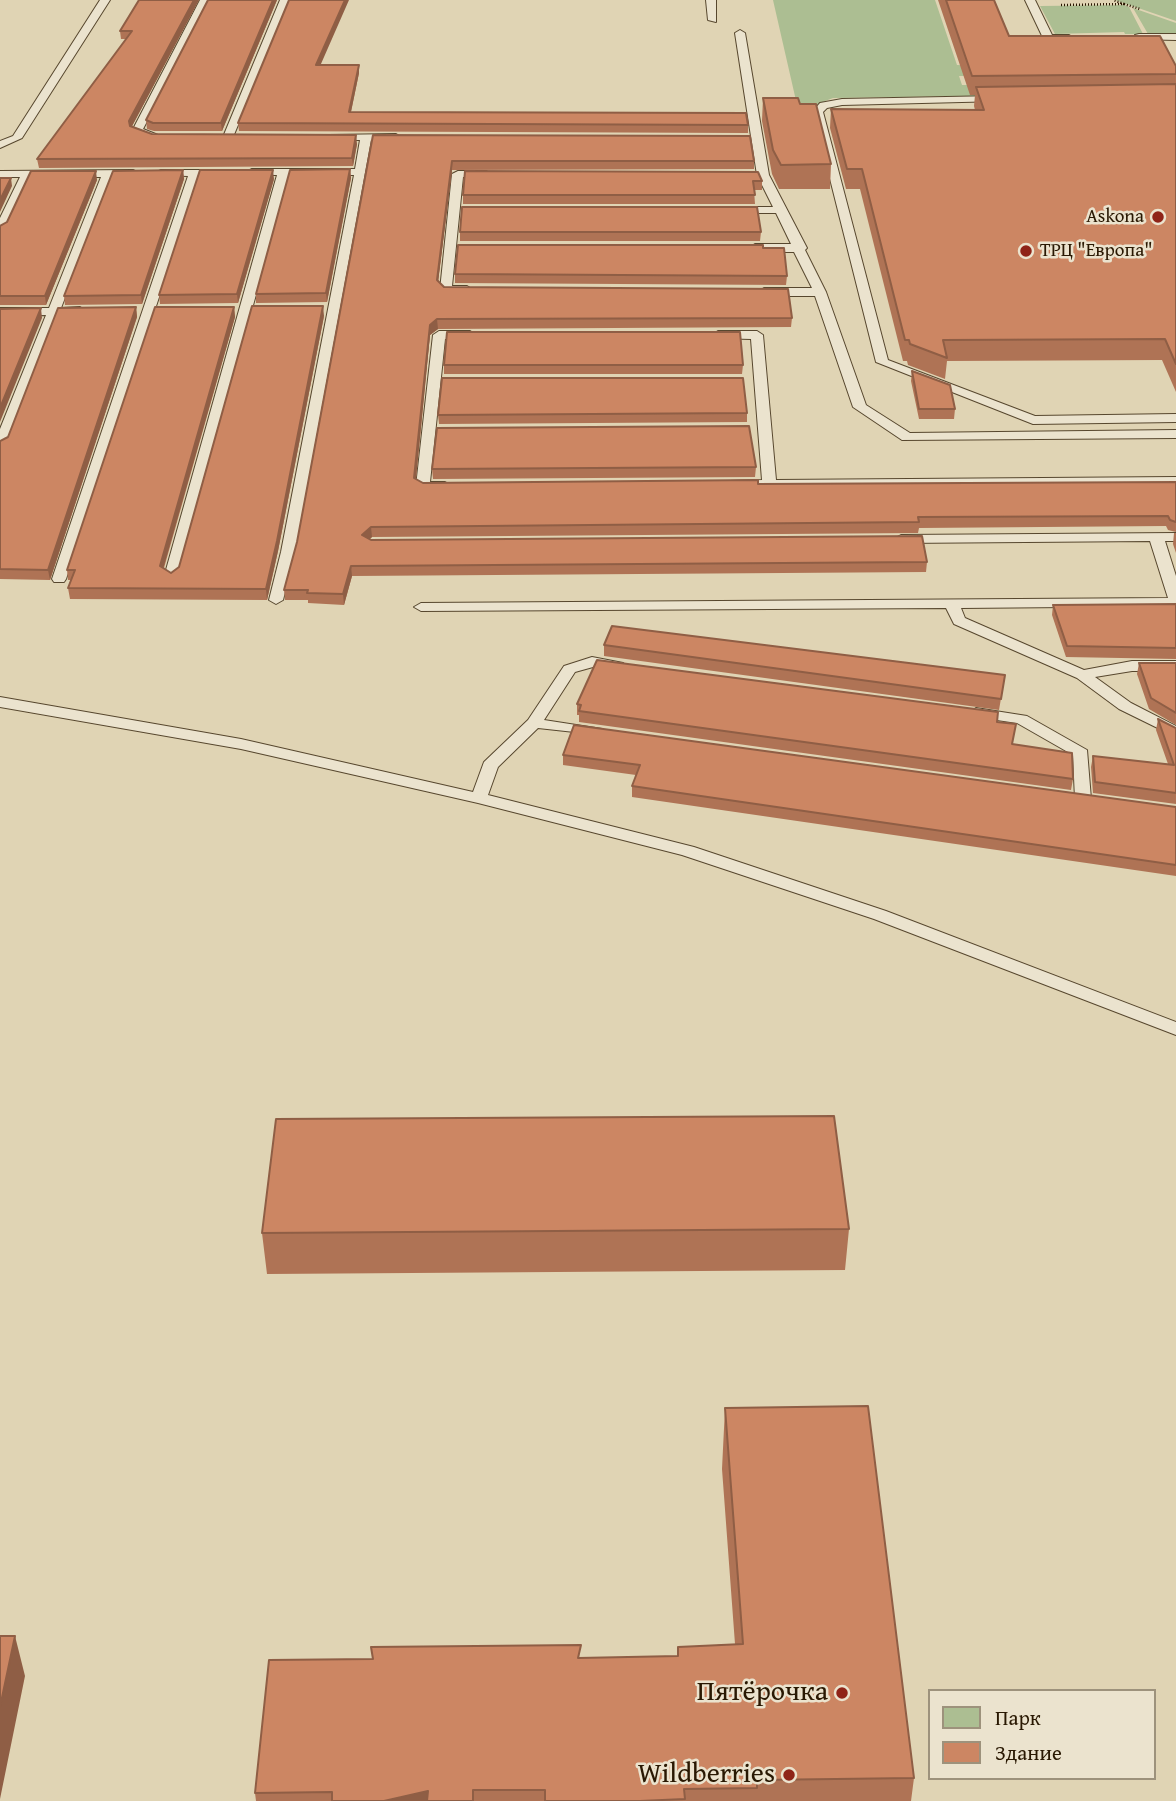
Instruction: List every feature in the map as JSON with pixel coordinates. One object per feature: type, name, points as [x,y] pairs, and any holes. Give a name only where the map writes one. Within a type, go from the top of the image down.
[{"type":"lane","points":[[0,145],[17,138],[105,0]]},
{"type":"lane","points":[[165,137],[153,137],[137,131],[205,0]]},
{"type":"lane","points":[[228,137],[285,0]]},
{"type":"lane","points":[[711,0],[713,20]]},
{"type":"lane","points":[[1031,3],[1048,38],[1086,38]]},
{"type":"lane","points":[[740,33],[763,175],[820,292],[860,407],[907,437],[1176,434]]},
{"type":"lane","points":[[1123,38],[1176,37]]},
{"type":"lane","points":[[1015,99],[842,102],[824,105],[818,111],[882,362],[1033,420],[1176,418]]},
{"type":"lane","points":[[215,137],[242,137]]},
{"type":"lane","points":[[325,137],[408,138]]},
{"type":"lane","points":[[276,600],[288,552],[329,309],[366,137]]},
{"type":"lane","points":[[743,139],[757,139]]},
{"type":"lane","points":[[171,577],[284,172]]},
{"type":"lane","points":[[0,174],[359,172]]},
{"type":"lane","points":[[0,446],[108,173]]},
{"type":"lane","points":[[59,579],[195,173]]},
{"type":"lane","points":[[0,230],[27,174]]},
{"type":"lane","points":[[474,290],[446,290],[458,174],[500,174]]},
{"type":"lane","points":[[749,175],[763,175]]},
{"type":"lane","points":[[454,210],[468,210]]},
{"type":"lane","points":[[714,210],[782,210]]},
{"type":"lane","points":[[450,248],[464,248]]},
{"type":"lane","points":[[744,248],[800,248]]},
{"type":"lane","points":[[751,291],[820,292]]},
{"type":"lane","points":[[0,312],[96,311]]},
{"type":"lane","points":[[465,485],[423,486],[435,431],[441,381],[439,335],[481,335]]},
{"type":"lane","points":[[701,335],[757,335],[753,380],[758,429],[769,484]]},
{"type":"lane","points":[[714,484],[1176,481]]},
{"type":"lane","points":[[421,607],[1176,600],[1156,537]]},
{"type":"lane","points":[[881,540],[1176,537]]},
{"type":"lane","points":[[952,603],[959,621],[1082,675],[1125,706],[1176,732]]},
{"type":"lane","points":[[480,798],[490,765],[534,723],[569,669],[592,662],[633,668]]},
{"type":"lane","points":[[1082,675],[1132,666],[1176,666]]},
{"type":"lane","points":[[0,702],[241,744],[480,798],[688,850],[880,915],[1176,1029]]},
{"type":"lane","points":[[966,712],[1021,719],[1082,753],[1083,799]]},
{"type":"lane","points":[[534,723],[616,735]]},
{"type":"path","points":[[1031,3],[1124,4],[1113,0]]},
{"type":"green space","points":[[773,0],[935,0],[957,65],[1009,66],[1043,76],[959,76],[962,85],[1176,85],[1176,93],[833,98],[815,105],[805,140]]},
{"type":"green space","points":[[1115,0],[1176,0],[1176,21]]},
{"type":"green space","points":[[1040,6],[1129,7],[1143,34],[1055,34]]},
{"type":"green space","points":[[1133,8],[1176,23],[1176,34],[1148,34]]},
{"type":"building","points":[[139,0],[194,0],[129,121],[130,126],[152,134],[356,135],[352,158],[37,159],[132,31],[120,31]]},
{"type":"building","points":[[208,0],[273,0],[221,123],[153,123],[146,120]]},
{"type":"building","points":[[289,0],[345,0],[316,65],[359,65],[349,112],[746,113],[748,125],[238,123]]},
{"type":"building","points":[[946,0],[994,0],[1009,36],[1160,36],[1176,66],[1176,74],[972,76]]},
{"type":"building","name":"ТРЦ \"Европа\"","points":[[1176,84],[1176,364],[1165,339],[943,340],[947,358],[905,340],[862,169],[847,169],[831,109],[984,110],[976,87]]},
{"type":"building","points":[[763,98],[798,98],[800,104],[816,104],[831,164],[781,165],[773,150]]},
{"type":"building","points":[[373,135],[750,136],[754,161],[452,161],[437,280],[444,287],[788,289],[792,318],[437,319],[430,325],[414,478],[423,483],[758,480],[758,484],[1176,482],[1176,522],[1168,516],[918,517],[919,522],[371,527],[362,535],[371,540],[922,536],[927,562],[351,566],[343,594],[284,590],[297,542]]},
{"type":"building","points":[[350,169],[326,293],[256,294],[290,170]]},
{"type":"building","points":[[183,170],[141,295],[64,296],[113,171]]},
{"type":"building","points":[[200,170],[273,170],[237,294],[159,295]]},
{"type":"building","points":[[31,171],[96,171],[45,296],[0,296],[0,226],[7,222]]},
{"type":"building","points":[[465,171],[758,172],[762,181],[753,181],[755,195],[463,195]]},
{"type":"building","points":[[0,178],[11,178],[0,200]]},
{"type":"building","points":[[462,207],[757,207],[761,232],[460,232]]},
{"type":"building","points":[[458,245],[763,245],[763,248],[784,248],[787,276],[455,274]]},
{"type":"building","points":[[252,306],[323,306],[266,589],[68,588],[75,570],[67,570],[155,307],[234,307],[160,566],[171,573],[179,567]]},
{"type":"building","points":[[136,307],[48,570],[0,569],[0,441],[8,437],[58,308]]},
{"type":"building","points":[[41,308],[0,408],[0,309]]},
{"type":"building","points":[[447,332],[740,332],[743,365],[444,365]]},
{"type":"building","points":[[912,371],[950,385],[955,409],[919,409]]},
{"type":"building","points":[[442,378],[743,378],[747,413],[438,415]]},
{"type":"building","points":[[749,426],[756,467],[432,469],[437,428]]},
{"type":"building","points":[[1176,604],[1176,648],[1067,646],[1053,605]]},
{"type":"building","points":[[612,626],[1005,675],[1001,699],[604,645]]},
{"type":"building","points":[[597,660],[998,712],[997,722],[1016,724],[1012,744],[1072,753],[1073,779],[579,711],[581,705],[577,704]]},
{"type":"building","points":[[1139,663],[1176,663],[1176,713],[1151,698]]},
{"type":"building","points":[[1158,719],[1176,728],[1176,793],[1095,782],[1093,756],[1174,765]]},
{"type":"building","points":[[574,725],[1176,807],[1176,865],[632,786],[640,765],[563,755]]},
{"type":"building","points":[[834,1116],[849,1229],[262,1233],[276,1119]]},
{"type":"building","points":[[868,1406],[914,1778],[757,1780],[757,1788],[684,1789],[685,1799],[640,1801],[545,1801],[545,1790],[473,1790],[473,1801],[427,1801],[428,1791],[384,1801],[332,1801],[332,1792],[255,1793],[269,1660],[373,1659],[371,1647],[581,1645],[578,1658],[678,1656],[678,1647],[743,1644],[725,1408]]},
{"type":"building","points":[[0,1636],[15,1636],[0,1707]]},
{"type":"place","name":"Askona","points":[[1158,217]]},
{"type":"place","name":"ТРЦ \"Европа\"","points":[[1026,251]]},
{"type":"place","name":"Пятёрочка","points":[[842,1693]]},
{"type":"place","name":"Wildberries","points":[[789,1775]]}]
